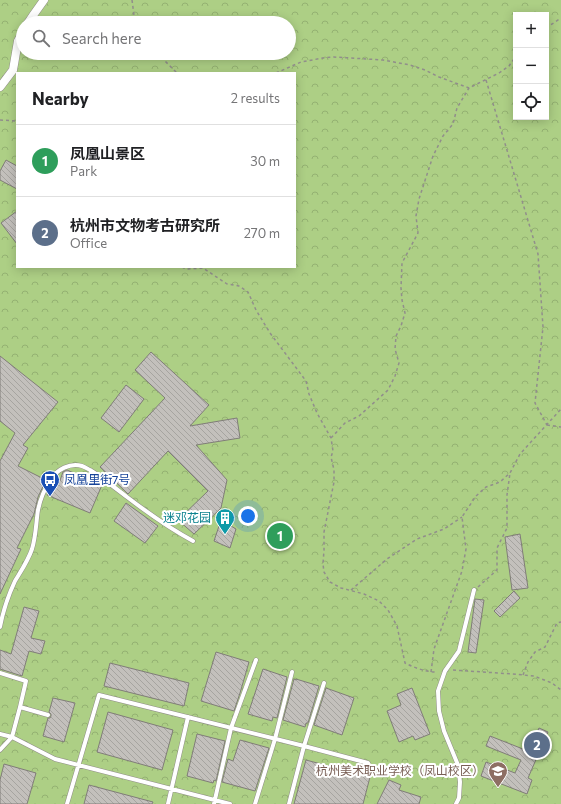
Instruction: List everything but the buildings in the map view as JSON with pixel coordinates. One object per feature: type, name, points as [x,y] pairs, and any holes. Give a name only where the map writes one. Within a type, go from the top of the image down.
[{"type":"street","points":[[33,16],[44,0]]},
{"type":"street","points":[[0,87],[13,70],[16,53]]},
{"type":"lane","points":[[0,627],[7,599],[27,562],[32,549],[38,508],[45,490],[51,479],[61,470],[70,465],[82,466],[99,476],[151,515],[192,541]]},
{"type":"lane","points":[[456,804],[460,782],[458,765],[444,731],[439,711],[438,691],[445,672],[459,651],[474,590]]},
{"type":"lane","points":[[214,802],[231,728],[256,660]]},
{"type":"lane","points":[[255,804],[275,738],[292,672]]},
{"type":"lane","points":[[0,674],[26,681],[12,737],[0,750]]},
{"type":"lane","points":[[289,804],[304,746],[324,683]]},
{"type":"lane","points":[[67,804],[99,696],[275,738],[368,763]]},
{"type":"lane","points":[[20,707],[48,715]]},
{"type":"lane","points":[[168,804],[188,717]]},
{"type":"lane","points":[[0,734],[12,737],[55,759],[172,789],[214,802],[230,804]]},
{"type":"path","points":[[132,0],[134,16]]},
{"type":"path","points":[[549,26],[561,18]]},
{"type":"path","points":[[278,72],[301,62],[323,58],[334,57],[383,60],[418,67],[439,77],[469,88]]},
{"type":"path","points":[[164,60],[176,72]]},
{"type":"path","points":[[331,438],[345,423],[359,416],[388,390],[395,376],[399,363],[395,349],[396,336],[405,313],[401,288],[402,263],[418,233],[416,216],[419,200],[433,156],[443,136],[453,124],[457,108],[469,88],[499,73],[509,66],[513,60]]},
{"type":"path","points":[[486,79],[538,254],[543,326],[535,403],[547,425]]},
{"type":"path","points":[[0,120],[16,121]]},
{"type":"path","points":[[184,268],[203,268],[227,284],[239,286],[248,292],[256,310],[270,333],[306,381],[309,394],[317,413],[331,438],[333,451],[331,457],[334,470],[334,482],[324,532],[323,564],[324,572],[330,582],[341,588],[364,594],[379,601],[388,610],[397,626],[405,663],[415,668],[431,672],[456,670],[534,676],[552,683],[561,690]]},
{"type":"path","points":[[474,590],[497,570],[497,548],[507,528],[507,495],[510,473],[520,454],[561,409]]},
{"type":"path","points":[[547,425],[561,427]]},
{"type":"path","points":[[350,590],[387,559],[417,539],[444,529],[462,517],[476,496],[486,487],[500,482],[510,473]]},
{"type":"path","points":[[431,672],[434,649],[462,571],[466,549],[462,517]]},
{"type":"path","points":[[523,675],[528,662],[535,652],[545,646],[557,624],[561,622]]},
{"type":"green space","points":[[0,0],[561,0],[561,804],[0,804]]},
{"type":"place","name":"凤凰里街7号","points":[[50,497]]},
{"type":"place","name":"迷邓花园","points":[[225,535]]},
{"type":"place","name":"凤凰山景区","points":[[280,536]]},
{"type":"place","name":"杭州市文物考古研究所","points":[[537,745]]},
{"type":"place","name":"杭州美术职业学校（凤山校区）","points":[[498,788]]}]
